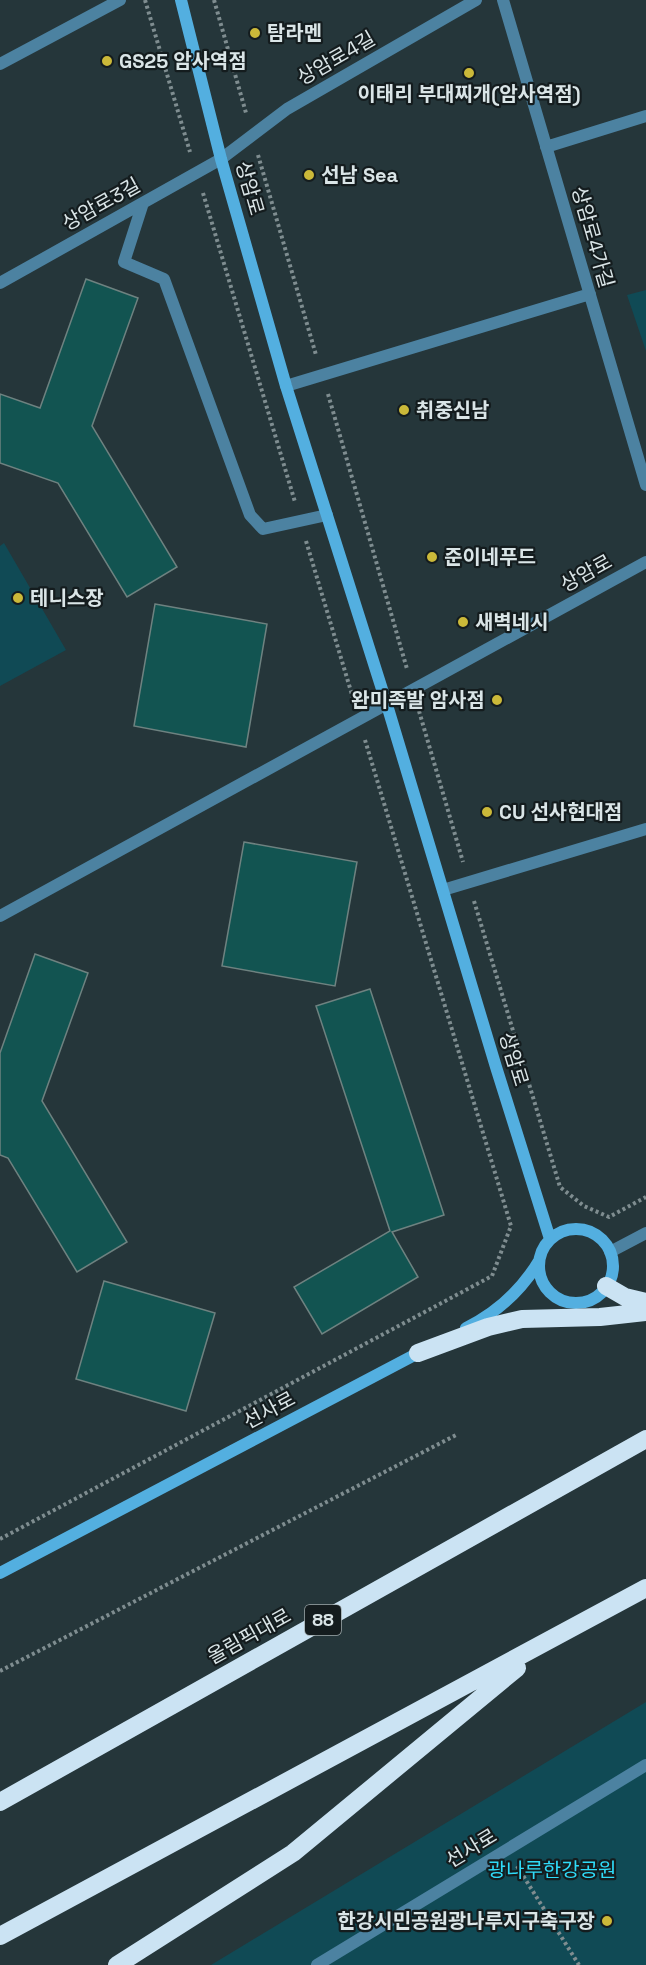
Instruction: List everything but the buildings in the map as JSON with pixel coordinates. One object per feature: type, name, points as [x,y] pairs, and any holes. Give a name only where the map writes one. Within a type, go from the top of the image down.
[{"type":"highway","points":[[606,1287],[625,1297],[646,1302]]},
{"type":"highway","points":[[418,1353],[488,1327],[522,1319],[600,1317],[646,1312]]},
{"type":"highway","name":"올림픽대로","points":[[0,1802],[646,1439]]},
{"type":"highway","points":[[0,1936],[646,1588]]},
{"type":"highway","points":[[117,1965],[292,1853],[546,1643]]},
{"type":"street","points":[[0,64],[120,0]]},
{"type":"street","name":"상암로","points":[[181,0],[221,159],[286,386],[387,705],[550,1239]]},
{"type":"street","name":"상암로4길","points":[[221,159],[287,109],[476,0]]},
{"type":"street","name":"상암로4가길","points":[[503,0],[646,485]]},
{"type":"street","points":[[546,147],[646,116]]},
{"type":"street","name":"상암로3길","points":[[0,283],[221,159]]},
{"type":"street","points":[[143,203],[124,262],[164,279],[250,515],[263,529],[327,515]]},
{"type":"street","points":[[286,386],[590,294]]},
{"type":"street","name":"상암로","points":[[387,705],[646,562]]},
{"type":"street","points":[[0,916],[387,705]]},
{"type":"street","points":[[443,890],[646,829]]},
{"type":"street","points":[[572,1229],[595,1234],[610,1252],[612,1270],[606,1287],[588,1301],[576,1303],[564,1301],[553,1295],[540,1274],[539,1261],[543,1249],[550,1239],[561,1232],[572,1229]]},
{"type":"street","points":[[610,1252],[646,1233]]},
{"type":"street","name":"선사로","points":[[0,1574],[475,1323],[503,1305],[526,1282],[539,1261]]},
{"type":"street","name":"선사로","points":[[317,1965],[646,1765]]},
{"type":"path","points":[[145,0],[189,148]]},
{"type":"path","points":[[214,0],[413,691],[560,1187],[584,1206],[609,1217],[646,1197]]},
{"type":"path","points":[[0,1539],[492,1276]]},
{"type":"path","points":[[0,1671],[458,1434]]},
{"type":"path","points":[[507,1849],[579,1965]]},
{"type":"green space","points":[[646,290],[646,351],[627,295]]},
{"type":"green space","name":"테니스장","points":[[4,543],[66,650],[0,686],[0,546]]},
{"type":"green space","name":"광나루한강공원","points":[[646,1702],[646,1965],[211,1965]]},
{"type":"place","name":"탐라멘","points":[[255,33]]},
{"type":"place","name":"GS25 암사역점","points":[[107,61]]},
{"type":"place","name":"이태리 부대찌개(암사역점)","points":[[469,73]]},
{"type":"place","name":"선남 Sea","points":[[309,175]]},
{"type":"place","name":"취중신남","points":[[404,410]]},
{"type":"place","name":"준이네푸드","points":[[432,557]]},
{"type":"place","name":"테니스장","points":[[18,598]]},
{"type":"place","name":"새벽네시","points":[[463,622]]},
{"type":"place","name":"완미족발 암사점","points":[[497,700]]},
{"type":"place","name":"CU 선사현대점","points":[[487,812]]},
{"type":"place","name":"한강시민공원광나루지구축구장","points":[[607,1921]]}]
